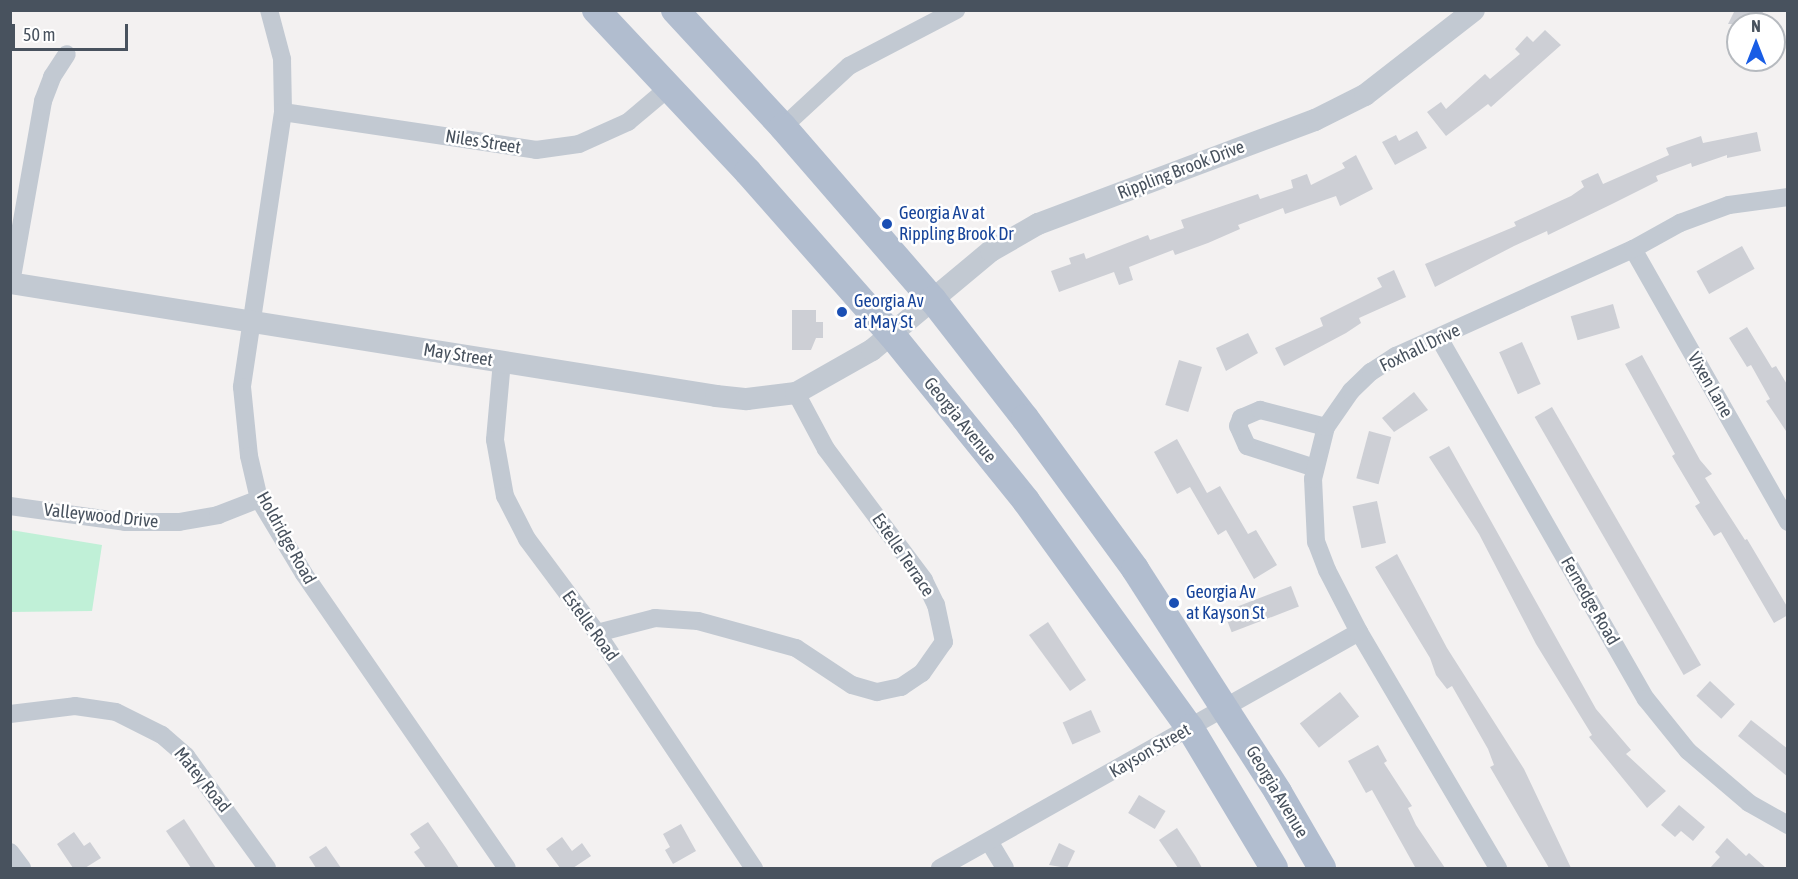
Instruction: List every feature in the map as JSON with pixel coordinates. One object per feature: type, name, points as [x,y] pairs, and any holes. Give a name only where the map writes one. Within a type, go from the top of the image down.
[{"type":"main road","name":"Georgia Avenue","points":[[596,10],[667,89],[748,171],[891,334],[1026,501],[1190,728],[1274,868]]},
{"type":"main road","name":"Georgia Avenue","points":[[675,10],[783,127],[933,300],[1025,418],[1121,550],[1226,709],[1322,868]]},
{"type":"street","name":"Holdridge Road","points":[[269,10],[282,59],[283,112],[242,387],[249,456],[259,499],[304,574],[507,868]]},
{"type":"street","points":[[783,127],[849,66],[956,10]]},
{"type":"street","name":"Rippling Brook Drive","points":[[891,334],[991,251],[1038,224],[1315,120],[1365,95],[1474,10]]},
{"type":"street","points":[[10,284],[43,101],[52,77],[67,54]]},
{"type":"street","name":"Niles Street","points":[[283,112],[536,150],[579,144],[628,122],[667,89]]},
{"type":"street","name":"Foxhall Drive","points":[[1498,868],[1379,660],[1359,632],[1316,542],[1315,468],[1326,427],[1371,372],[1396,356],[1633,249],[1680,223],[1729,205],[1788,197]]},
{"type":"street","name":"Vixen Lane","points":[[1633,249],[1788,522]]},
{"type":"street","name":"May Street","points":[[10,284],[716,396],[747,399],[796,393],[842,369],[891,334]]},
{"type":"street","name":"Fernedge Road","points":[[1438,338],[1646,699],[1688,751],[1749,802],[1788,825]]},
{"type":"street","name":"Estelle Road","points":[[502,361],[495,440],[506,496],[527,539],[597,633],[754,868]]},
{"type":"street","name":"Estelle Terrace","points":[[597,633],[655,618],[698,621],[795,648],[852,685],[877,692],[901,687],[922,673],[944,642],[936,605],[924,580],[826,449],[796,393]]},
{"type":"street","points":[[1315,468],[1256,451],[1243,440],[1238,426],[1240,418],[1260,410],[1326,427]]},
{"type":"street","name":"Valleywood Drive","points":[[10,506],[125,522],[178,522],[218,515],[259,499]]},
{"type":"street","name":"Kayson Street","points":[[940,868],[990,843],[1359,632]]},
{"type":"street","name":"Matey Road","points":[[10,714],[75,706],[116,712],[162,735],[186,756],[267,868]]},
{"type":"street","points":[[990,843],[1005,868]]},
{"type":"street","points":[[10,852],[22,868]]},
{"type":"green space","points":[[11,530],[102,545],[92,611],[11,612]]},
{"type":"building","points":[[1735,10],[1764,10],[1763,12],[1734,12]]},
{"type":"building","points":[[1545,30],[1561,45],[1491,107],[1488,104],[1446,136],[1427,112],[1441,102],[1446,109],[1485,74],[1490,79],[1520,54],[1515,49],[1527,36],[1533,42]]},
{"type":"building","points":[[1417,131],[1427,148],[1395,165],[1382,142],[1396,135],[1399,141]]},
{"type":"building","points":[[1757,132],[1761,151],[1727,158],[1727,155],[1692,167],[1691,163],[1656,176],[1658,181],[1548,235],[1547,231],[1514,246],[1435,287],[1425,264],[1516,226],[1514,222],[1571,196],[1584,187],[1581,181],[1598,173],[1603,184],[1669,155],[1666,148],[1701,136],[1703,143]]},
{"type":"building","points":[[1356,155],[1373,189],[1340,206],[1336,196],[1285,214],[1283,208],[1238,225],[1240,229],[1208,243],[1175,255],[1173,250],[1129,267],[1133,280],[1119,285],[1114,272],[1059,292],[1051,271],[1071,264],[1069,258],[1084,253],[1086,259],[1148,235],[1150,240],[1184,228],[1181,220],[1258,194],[1260,199],[1293,188],[1291,180],[1307,174],[1311,185],[1345,168],[1342,163]]},
{"type":"building","points":[[1742,246],[1755,269],[1709,294],[1697,271]]},
{"type":"building","points":[[1394,270],[1406,297],[1359,318],[1361,323],[1346,333],[1284,366],[1275,348],[1323,326],[1320,318],[1382,287],[1377,278]]},
{"type":"building","points":[[1613,304],[1620,328],[1578,340],[1571,316]]},
{"type":"building","points":[[792,310],[816,310],[816,322],[823,322],[823,338],[816,338],[811,350],[792,350]]},
{"type":"building","points":[[1747,327],[1772,368],[1776,366],[1788,386],[1788,434],[1766,401],[1770,399],[1751,365],[1747,367],[1729,338]]},
{"type":"building","points":[[1248,333],[1258,353],[1226,371],[1216,348]]},
{"type":"building","points":[[1522,342],[1541,384],[1518,394],[1499,352]]},
{"type":"building","points":[[1642,355],[1700,460],[1712,474],[1705,478],[1745,540],[1747,539],[1788,608],[1788,615],[1774,623],[1721,532],[1714,536],[1695,506],[1700,503],[1672,456],[1675,454],[1625,364]]},
{"type":"building","points":[[1179,360],[1202,367],[1188,412],[1165,405]]},
{"type":"building","points":[[1414,392],[1428,410],[1394,432],[1382,418]]},
{"type":"building","points":[[1552,407],[1701,665],[1684,675],[1535,417]]},
{"type":"building","points":[[1369,431],[1391,437],[1379,484],[1356,478]]},
{"type":"building","points":[[1177,439],[1207,493],[1220,486],[1248,534],[1256,530],[1277,565],[1254,579],[1226,530],[1218,535],[1190,487],[1177,494],[1154,452]]},
{"type":"building","points":[[1449,446],[1596,709],[1631,750],[1626,754],[1666,791],[1647,808],[1589,737],[1592,735],[1536,644],[1479,534],[1429,457]]},
{"type":"building","points":[[1377,501],[1386,543],[1361,548],[1353,506]]},
{"type":"building","points":[[1397,554],[1447,648],[1524,769],[1571,868],[1549,868],[1490,767],[1494,765],[1488,749],[1452,686],[1447,689],[1436,675],[1430,658],[1375,567]]},
{"type":"building","points":[[1291,586],[1299,607],[1232,632],[1224,612]]},
{"type":"building","points":[[1048,622],[1086,680],[1070,691],[1029,635]]},
{"type":"building","points":[[1710,681],[1735,704],[1721,719],[1696,696]]},
{"type":"building","points":[[1340,692],[1359,716],[1319,748],[1300,723]]},
{"type":"building","points":[[1091,710],[1101,732],[1072,745],[1063,723]]},
{"type":"building","points":[[1751,720],[1788,749],[1788,777],[1738,736]]},
{"type":"building","points":[[1378,745],[1387,761],[1384,763],[1412,806],[1408,808],[1416,825],[1445,868],[1412,868],[1415,867],[1372,790],[1366,793],[1348,761]]},
{"type":"building","points":[[1139,795],[1166,811],[1155,829],[1128,813]]},
{"type":"building","points":[[1679,805],[1705,827],[1693,841],[1681,831],[1675,837],[1661,825]]},
{"type":"building","points":[[184,819],[216,868],[191,868],[166,831]]},
{"type":"building","points":[[428,822],[459,868],[426,868],[414,852],[420,848],[410,834]]},
{"type":"building","points":[[681,824],[696,851],[673,864],[665,850],[670,847],[663,834]]},
{"type":"building","points":[[1177,828],[1202,868],[1178,868],[1159,840]]},
{"type":"building","points":[[74,832],[84,846],[90,842],[101,858],[85,868],[73,868],[57,844]]},
{"type":"building","points":[[562,837],[572,851],[582,843],[591,856],[573,868],[560,868],[546,849]]},
{"type":"building","points":[[1727,838],[1746,856],[1749,853],[1766,868],[1710,868],[1720,857],[1715,852]]},
{"type":"building","points":[[1059,843],[1075,851],[1067,868],[1049,865]]},
{"type":"building","points":[[326,846],[341,868],[316,868],[309,857]]},
{"type":"place","name":"Georgia Av at Rippling Brook Dr","points":[[887,224]]},
{"type":"place","name":"Georgia Av at May St","points":[[842,312]]},
{"type":"place","name":"Georgia Av at Kayson St","points":[[1174,603]]}]
